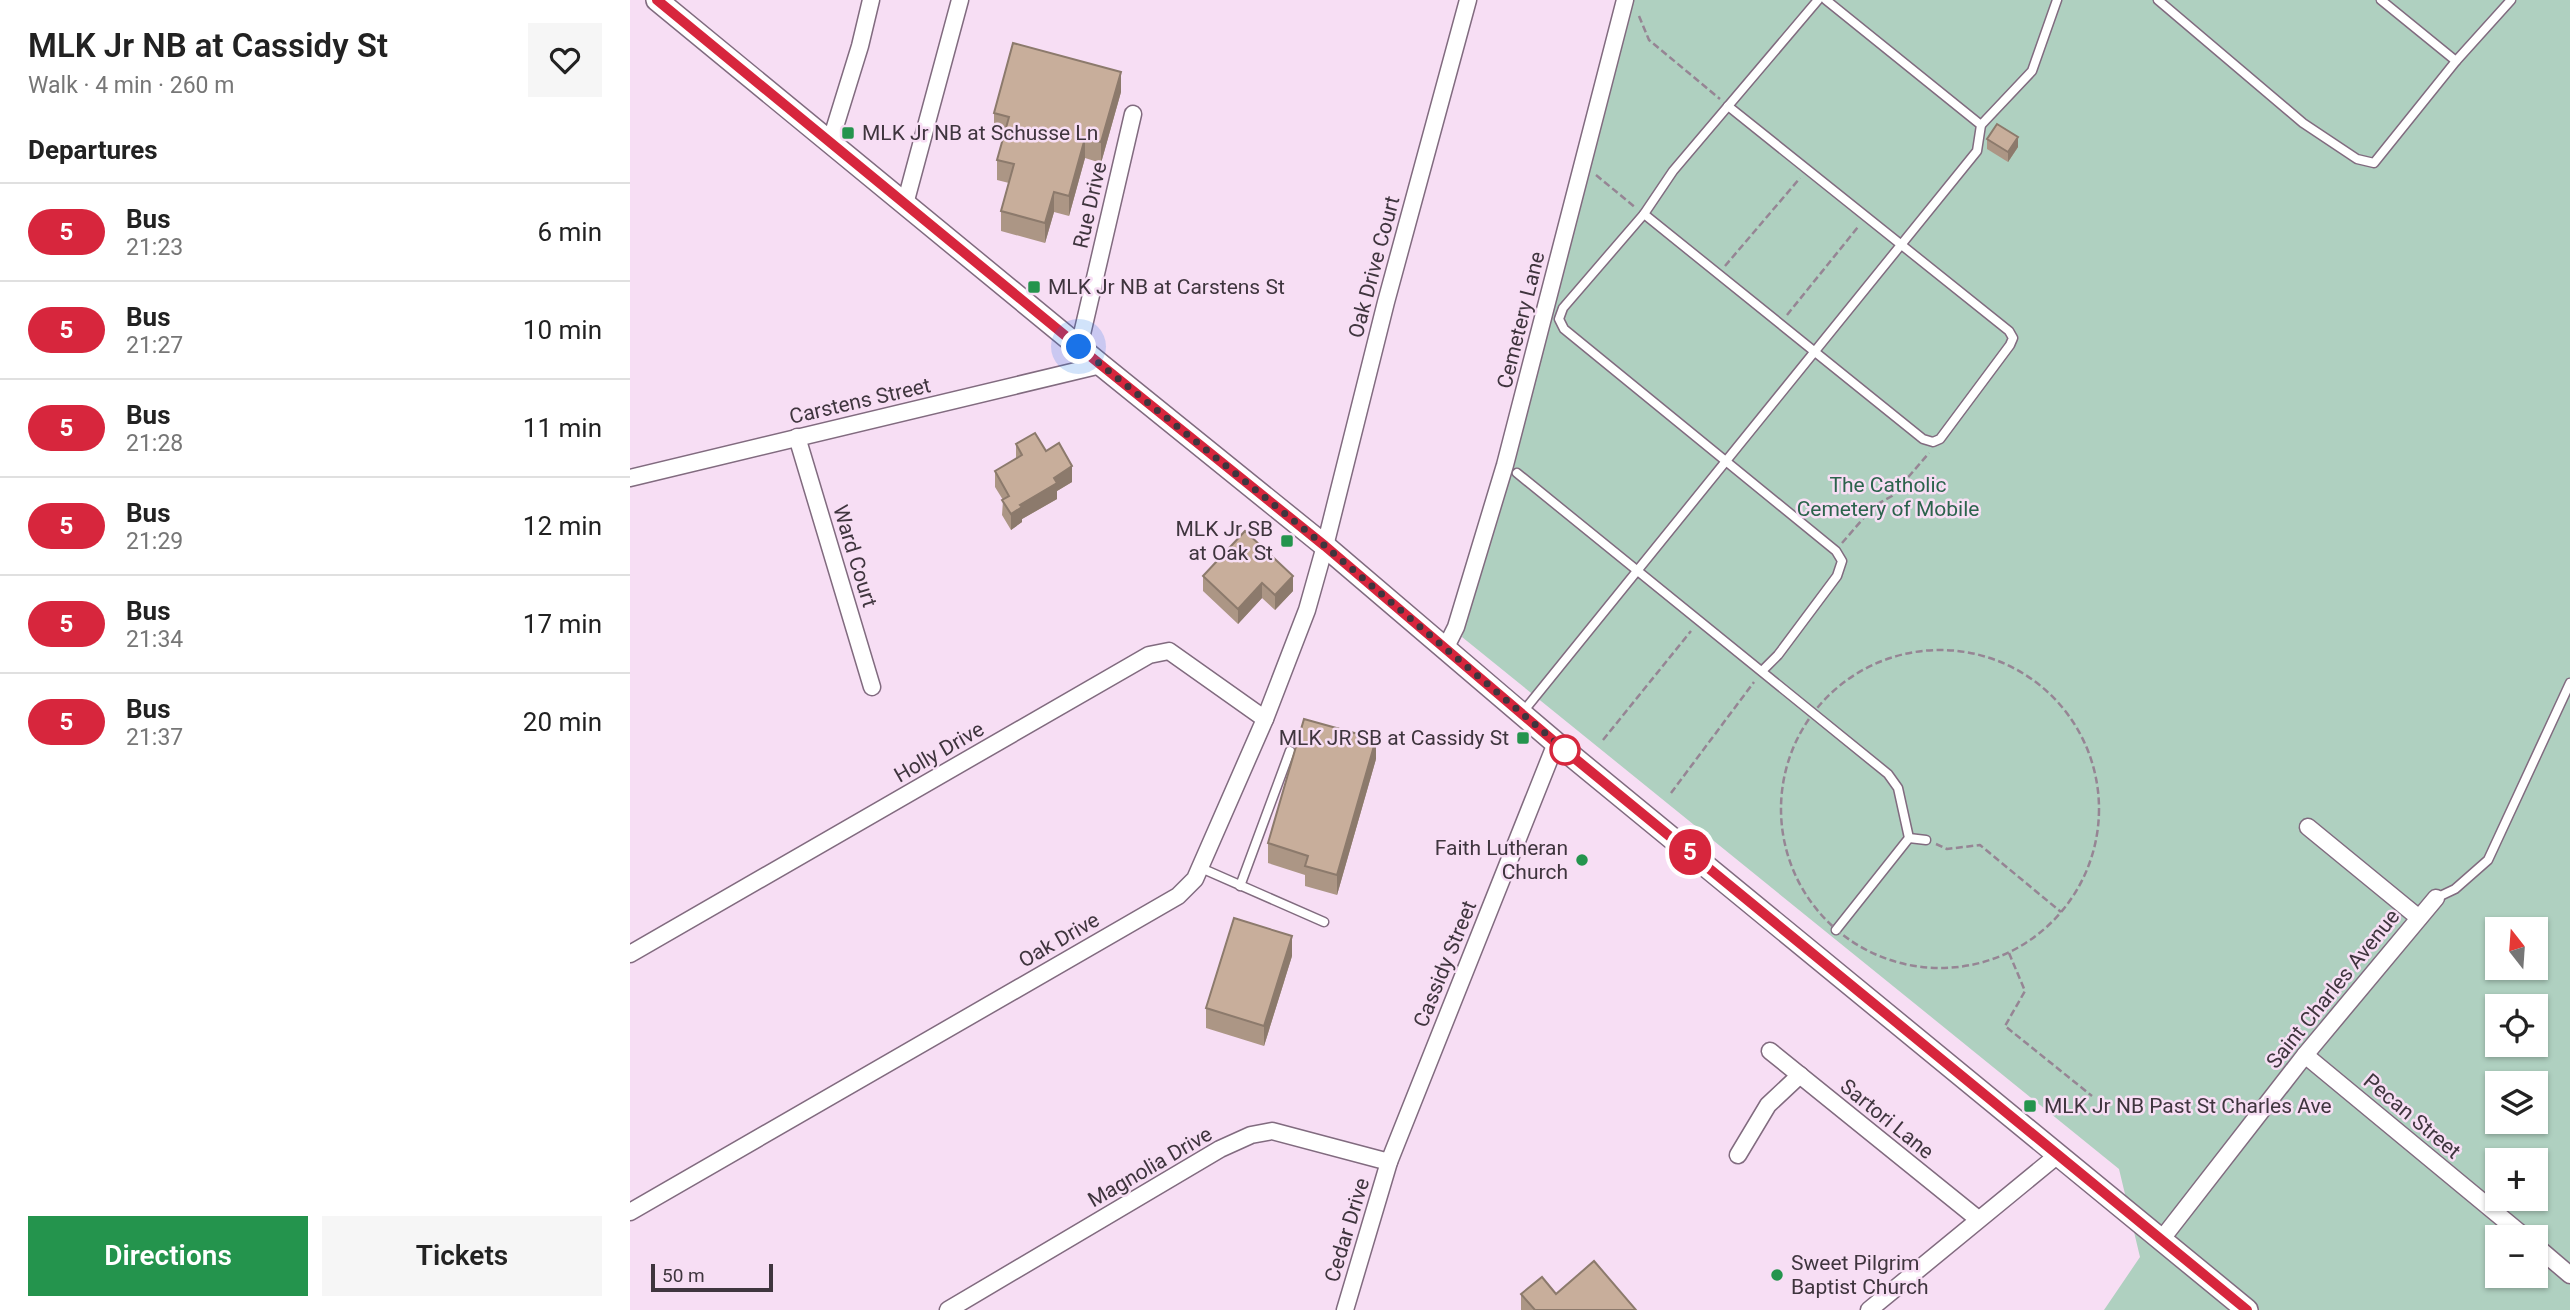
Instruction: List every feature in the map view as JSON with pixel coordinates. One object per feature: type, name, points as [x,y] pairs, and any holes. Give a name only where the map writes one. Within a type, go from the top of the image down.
[{"type":"main road","points":[[657,0],[1325,546],[1556,743],[2247,1310]]},
{"type":"street","points":[[830,143],[860,46],[871,0]]},
{"type":"street","points":[[905,204],[960,0]]},
{"type":"street","name":"Oak Drive Court","points":[[1325,546],[1386,302],[1468,0]]},
{"type":"street","name":"Cemetery Lane","points":[[1446,647],[1455,627],[1505,465],[1625,0]]},
{"type":"street","name":"Rue Drive","points":[[1079,347],[1133,114]]},
{"type":"street","name":"Carstens Street","points":[[630,478],[1101,365]]},
{"type":"street","name":"Ward Court","points":[[797,437],[872,687]]},
{"type":"street","name":"Oak Drive","points":[[630,1212],[1178,896],[1195,880],[1265,719],[1307,610],[1325,546]]},
{"type":"street","name":"Holly Drive","points":[[630,954],[1149,655],[1169,651],[1265,719]]},
{"type":"street","name":"Cassidy Street","points":[[1389,1162],[1556,743]]},
{"type":"street","points":[[2308,827],[2419,918]]},
{"type":"street","name":"Saint Charles Avenue","points":[[2161,1240],[2305,1055],[2436,898]]},
{"type":"street","name":"Sartori Lane","points":[[1770,1051],[1978,1219]]},
{"type":"street","name":"Pecan Street","points":[[2305,1055],[2510,1225]]},
{"type":"street","points":[[1738,1155],[1768,1105],[1800,1075]]},
{"type":"street","name":"Magnolia Drive","points":[[948,1310],[1220,1149],[1251,1135],[1272,1131],[1389,1162]]},
{"type":"street","points":[[1869,1310],[2059,1154]]},
{"type":"street","name":"Cedar Drive","points":[[1345,1310],[1389,1162]]},
{"type":"street","points":[[2548,1256],[2570,1275]]},
{"type":"lane","points":[[1762,671],[1837,576],[1842,561],[1836,551],[1564,329],[1559,318],[1563,308],[1644,214],[1673,170],[1818,0]]},
{"type":"lane","points":[[1826,0],[1981,125]]},
{"type":"lane","points":[[1522,713],[1977,151],[1981,125],[2032,71],[2057,0]]},
{"type":"lane","points":[[2158,0],[2303,123],[2357,159],[2374,163],[2456,61],[2511,0]]},
{"type":"lane","points":[[2381,0],[2456,61]]},
{"type":"lane","points":[[1644,214],[1923,439],[1933,442],[1940,439],[2013,338],[2008,331],[1902,244],[1728,106]]},
{"type":"lane","points":[[1517,473],[1888,774],[1898,788],[1909,838]]},
{"type":"lane","points":[[2436,898],[2455,889],[2488,860],[2570,683]]},
{"type":"lane","points":[[1240,886],[1290,751]]},
{"type":"lane","points":[[1909,838],[1926,840]]},
{"type":"lane","points":[[1836,930],[1909,838]]},
{"type":"lane","points":[[1201,868],[1324,922]]},
{"type":"path","points":[[1640,9],[1639,19],[1649,40],[1728,106]]},
{"type":"path","points":[[1718,274],[1807,169]]},
{"type":"path","points":[[1597,175],[1644,214]]},
{"type":"path","points":[[1780,324],[1867,217]]},
{"type":"path","points":[[1836,551],[1874,506],[1892,496],[1930,451],[1933,442]]},
{"type":"path","points":[[1603,740],[1699,620]]},
{"type":"path","points":[[1933,650],[1979,654],[2022,672],[2058,701],[2084,739],[2098,783],[2099,829],[2086,874],[2062,913],[2038,936],[2009,953],[1974,965],[1938,969],[1901,964],[1867,951],[1836,930],[1809,901],[1802,889],[1790,865],[1781,826],[1782,786],[1789,760],[1793,747],[1813,712],[1846,680],[1887,659],[1933,650]]},
{"type":"path","points":[[1671,793],[1762,671]]},
{"type":"path","points":[[1926,840],[1947,849],[1980,845],[2062,913]]},
{"type":"path","points":[[2009,953],[2025,991],[2005,1026],[2092,1096]]},
{"type":"green space","name":"The Catholic Cemetery of Mobile","points":[[1634,0],[2570,0],[2570,1310],[2104,1310],[2140,1257],[2119,1169],[1462,637],[1514,457]]},
{"type":"building","points":[[1013,43],[1121,72],[1101,142],[1085,138],[1069,196],[1054,192],[1045,223],[1001,211],[1014,164],[997,160],[1009,117],[994,113]]},
{"type":"building","points":[[1997,124],[2018,137],[2008,152],[1987,139]]},
{"type":"building","points":[[1035,433],[1046,451],[1059,443],[1072,466],[1054,478],[1057,483],[1020,505],[1022,507],[1011,514],[1002,500],[1009,496],[995,471],[1022,455],[1016,444]]},
{"type":"building","points":[[1245,531],[1293,576],[1275,595],[1262,583],[1238,609],[1203,576]]},
{"type":"building","points":[[1304,719],[1376,739],[1337,875],[1305,866],[1308,856],[1268,843]]},
{"type":"building","points":[[1234,918],[1292,936],[1264,1026],[1206,1008]]},
{"type":"building","points":[[1594,1261],[1636,1310],[1535,1310],[1521,1294],[1542,1277],[1556,1294]]},
{"type":"bus line","name":"5","points":[[657,0],[1325,546],[1556,743],[2247,1310]]},
{"type":"place","name":"MLK Jr NB at Schusse Ln","points":[[848,133]]},
{"type":"place","name":"MLK Jr NB at Carstens St","points":[[1034,287]]},
{"type":"place","name":"MLK Jr SB at Oak St","points":[[1287,541]]},
{"type":"place","name":"MLK JR SB at Cassidy St","points":[[1523,738]]},
{"type":"place","name":"Faith Lutheran Church","points":[[1582,860]]},
{"type":"place","name":"MLK Jr NB Past St Charles Ave","points":[[2030,1106]]},
{"type":"place","name":"Sweet Pilgrim Baptist Church","points":[[1777,1275]]},
{"type":"route","points":[[1079,347],[1325,546],[1565,750]]}]
